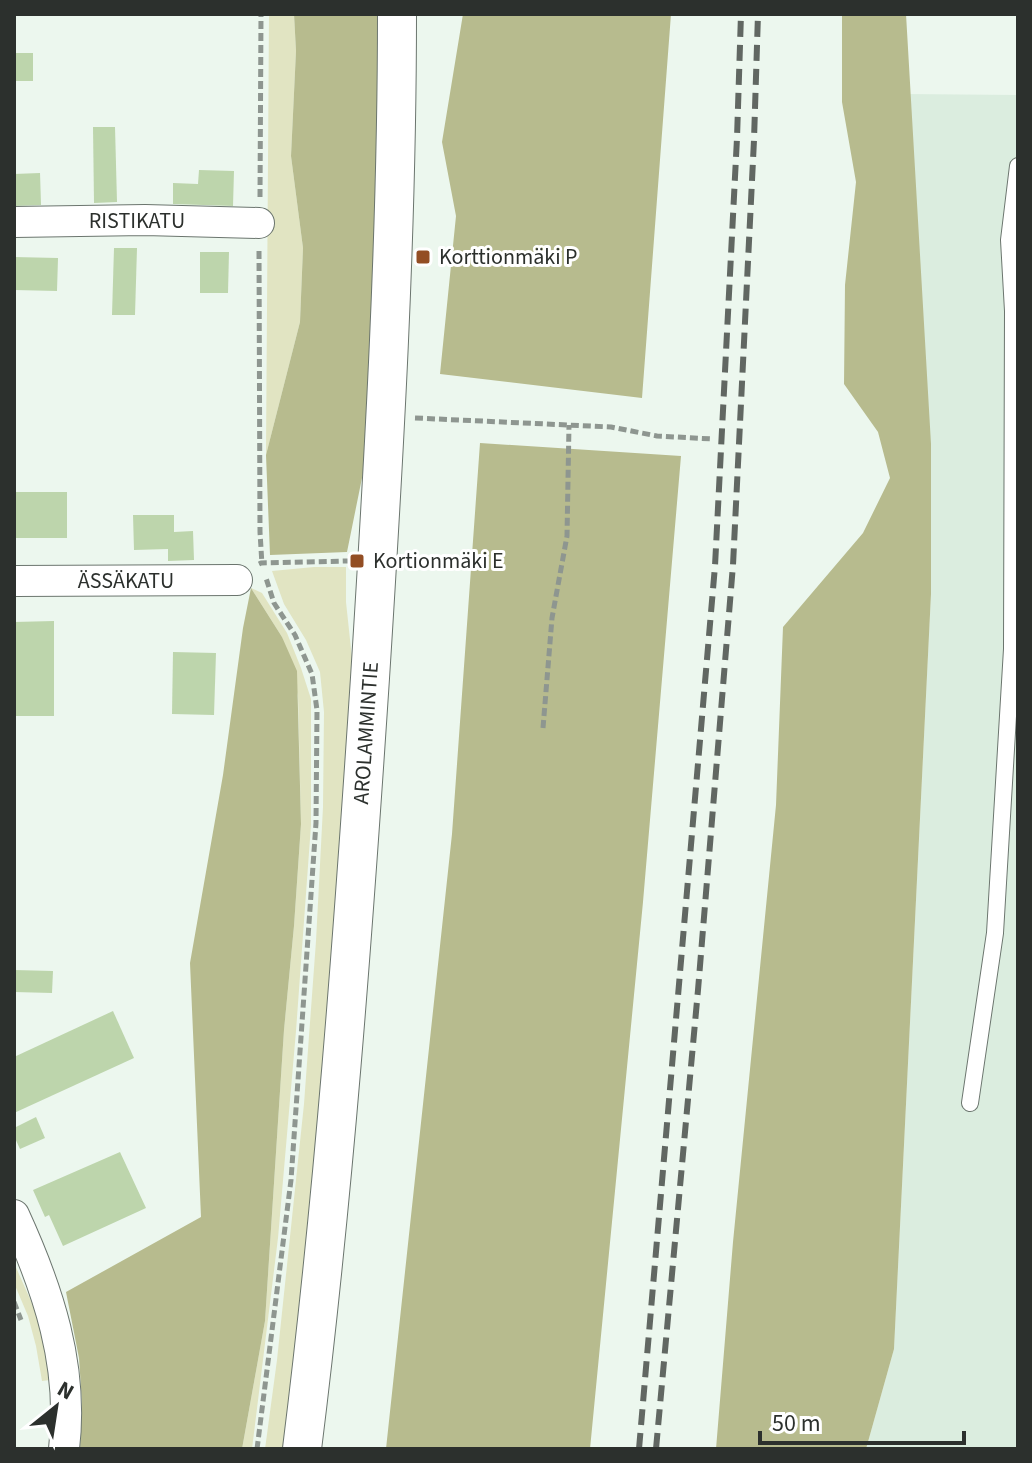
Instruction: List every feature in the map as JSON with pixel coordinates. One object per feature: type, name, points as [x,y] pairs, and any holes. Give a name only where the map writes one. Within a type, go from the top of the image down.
[{"type":"street","name":"AROLAMMINTIE","points":[[302,1449],[349,973],[377,564],[393,238],[397,14]]},
{"type":"street","name":"RISTIKATU","points":[[14,222],[145,220],[259,223]]},
{"type":"street","name":"ÄSSÄKATU","points":[[14,581],[249,571]]},
{"type":"street","points":[[15,1219],[47,1294],[60,1342],[66,1384],[64,1449]]},
{"type":"lane","points":[[970,1103],[995,933],[1012,649],[1013,311],[1009,240],[1018,166]]},
{"type":"path","points":[[257,1449],[291,1180],[316,823],[317,710],[312,674],[295,635],[249,571],[259,223],[261,14]]},
{"type":"path","points":[[384,416],[611,427],[657,436],[713,439]]},
{"type":"path","points":[[543,728],[552,618],[567,536],[569,425]]},
{"type":"path","points":[[249,571],[357,561],[377,564]]},
{"type":"path","points":[[14,1302],[25,1331]]},
{"type":"shaded area","points":[[905,94],[1018,95],[1018,1449],[866,1449],[894,1349],[931,594]]},
{"type":"green space","points":[[269,14],[294,14],[296,51],[291,156],[303,248],[300,322],[266,455]]},
{"type":"green space","points":[[294,14],[382,14],[377,239],[363,473],[347,552],[270,555],[266,455],[300,322],[303,248],[291,156],[296,51]]},
{"type":"green space","points":[[463,14],[671,14],[642,398],[440,374],[456,216],[442,142]]},
{"type":"green space","points":[[842,14],[906,14],[931,444],[931,594],[894,1349],[866,1449],[716,1449],[776,805],[783,627],[863,533],[890,478],[878,432],[844,384],[845,285],[856,182],[842,102]]},
{"type":"green space","points":[[480,443],[681,456],[643,902],[590,1449],[386,1449],[452,834]]},
{"type":"green space","points":[[346,567],[346,602],[354,677],[322,1106],[286,1449],[265,1449],[304,1104],[323,807],[324,712],[320,672],[306,640],[284,604],[272,571]]},
{"type":"green space","points":[[251,588],[262,593],[287,633],[311,699],[311,825],[278,1238],[252,1449],[242,1449],[265,1321],[301,824],[298,696],[282,637]]},
{"type":"green space","points":[[251,588],[282,637],[297,671],[301,824],[265,1321],[242,1449],[80,1449],[82,1403],[79,1358],[66,1292],[201,1217],[190,963]]},
{"type":"green space","points":[[14,1263],[35,1310],[50,1380],[42,1381],[28,1316],[14,1283]]},
{"type":"building","points":[[14,53],[33,53],[33,81],[14,81]]},
{"type":"building","points":[[93,127],[115,127],[117,202],[94,203]]},
{"type":"building","points":[[199,170],[234,171],[233,206],[173,204],[173,183],[198,184]]},
{"type":"building","points":[[40,173],[41,205],[14,206],[14,174]]},
{"type":"building","points":[[114,248],[137,248],[135,315],[112,315]]},
{"type":"building","points":[[200,252],[229,252],[228,293],[200,293]]},
{"type":"building","points":[[14,257],[58,258],[57,291],[14,290]]},
{"type":"building","points":[[14,492],[67,492],[67,538],[14,538]]},
{"type":"building","points":[[133,515],[174,515],[174,532],[193,531],[194,560],[168,561],[168,549],[134,550]]},
{"type":"building","points":[[54,621],[54,716],[14,716],[14,622]]},
{"type":"building","points":[[173,652],[216,653],[214,715],[172,714]]},
{"type":"building","points":[[14,970],[53,971],[52,993],[14,992]]},
{"type":"building","points":[[113,1011],[134,1058],[14,1113],[14,1057]]},
{"type":"building","points":[[36,1117],[45,1138],[20,1149],[14,1128]]},
{"type":"building","points":[[120,1152],[146,1208],[63,1246],[33,1190]]},
{"type":"railway","points":[[639,1449],[715,566],[741,14]]},
{"type":"railway","points":[[656,1449],[733,565],[758,14]]},
{"type":"place","name":"Korttionmäki P","points":[[423,257]]},
{"type":"place","name":"Kortionmäki E","points":[[357,561]]}]
